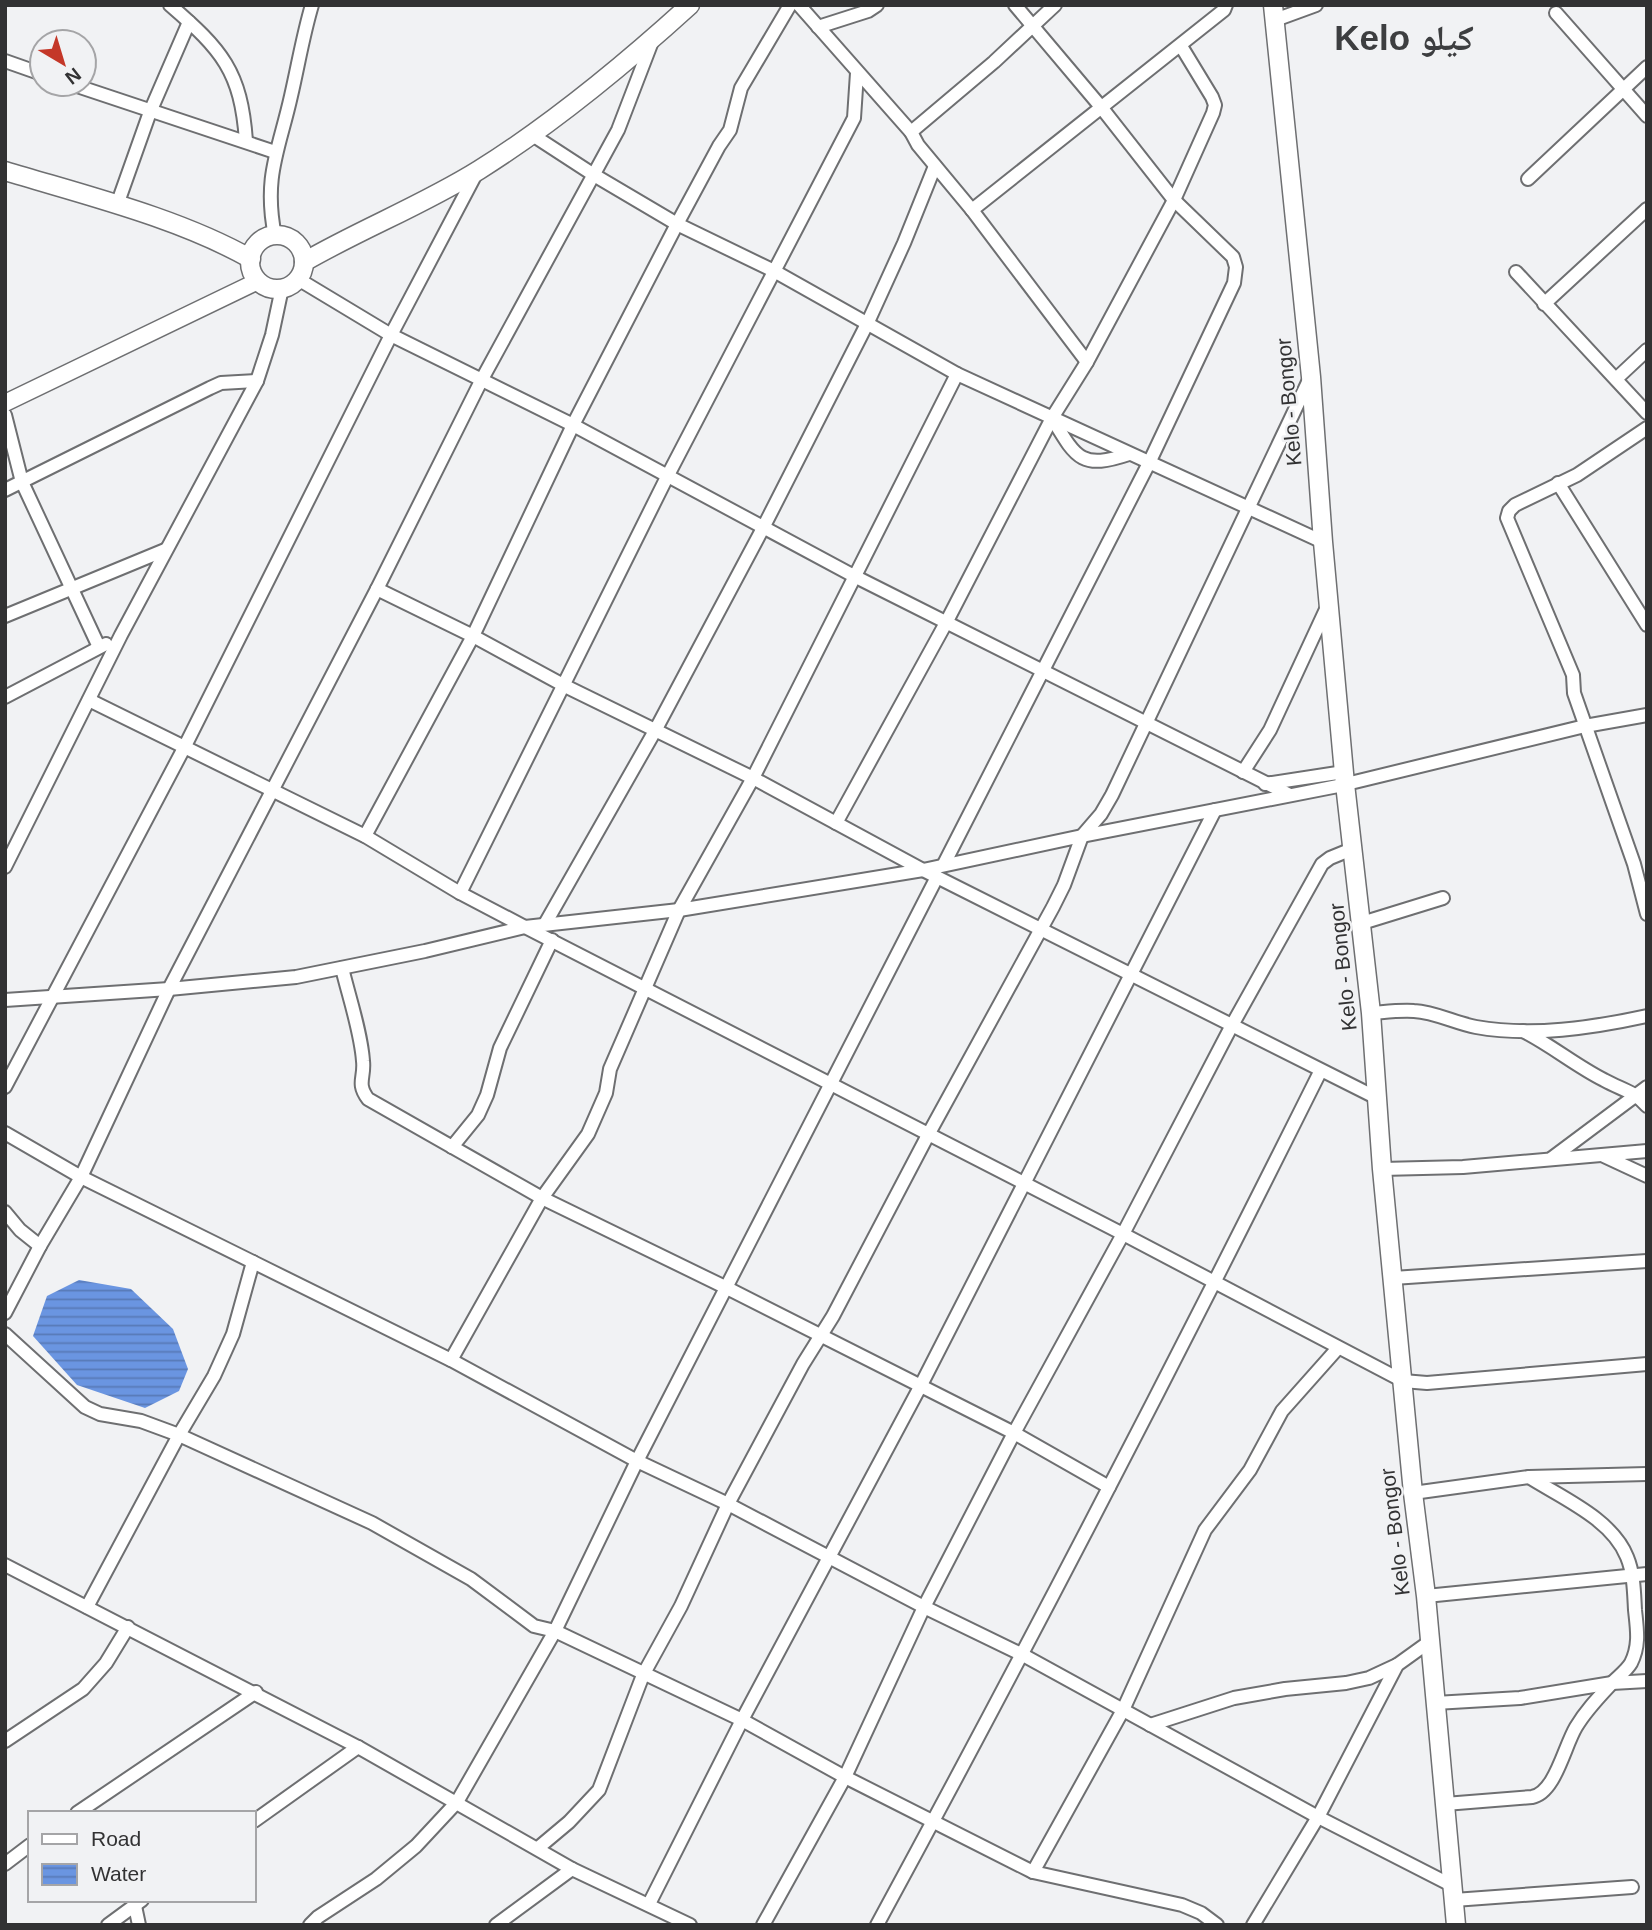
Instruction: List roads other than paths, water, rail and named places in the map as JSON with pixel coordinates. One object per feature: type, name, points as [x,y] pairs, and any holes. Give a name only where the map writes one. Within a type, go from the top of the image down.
[{"type":"highway","points":[[5,171],[117,205],[223,243],[250,259],[253,275],[258,281],[274,289],[341,240],[421,203],[479,170],[531,134],[653,38],[690,5]]},
{"type":"highway","name":"Kelo - Bongor","points":[[1274,13],[1311,377],[1345,778],[1371,1013],[1382,1169],[1413,1493],[1426,1596],[1456,1925]]},
{"type":"highway","points":[[250,259],[267,239]]},
{"type":"highway","points":[[223,243],[291,239],[302,253],[295,276]]},
{"type":"highway","points":[[297,244],[341,240]]},
{"type":"main road","points":[[5,403],[258,281]]},
{"type":"street","points":[[170,5],[221,55],[236,80],[246,141]]},
{"type":"street","points":[[267,239],[269,191],[275,152],[312,5]]},
{"type":"street","points":[[365,836],[473,636],[573,425],[677,224],[730,130],[741,88],[790,5]]},
{"type":"street","points":[[799,5],[911,132],[1087,362]]},
{"type":"street","points":[[818,27],[868,11],[877,5]]},
{"type":"street","points":[[944,864],[1149,463],[1234,284],[1235,275],[1233,257],[1174,200],[1101,107],[1015,5]]},
{"type":"street","points":[[911,132],[984,71],[1055,5]]},
{"type":"street","points":[[972,210],[1181,46],[1224,10],[1226,5]]},
{"type":"street","points":[[1274,13],[1316,5]]},
{"type":"street","points":[[1556,13],[1647,116]]},
{"type":"street","points":[[117,205],[150,112],[189,22]]},
{"type":"street","points":[[5,1313],[80,1177],[169,989],[377,589],[481,381],[618,130],[653,38]]},
{"type":"street","points":[[836,822],[947,621],[1052,418],[1087,362],[1174,200],[1214,105],[1212,97],[1181,46]]},
{"type":"street","points":[[5,61],[28,69]]},
{"type":"street","points":[[1528,179],[1647,67]]},
{"type":"street","points":[[460,893],[667,477],[854,118],[857,73]]},
{"type":"street","points":[[98,94],[275,152]]},
{"type":"street","points":[[531,134],[677,224],[774,271],[957,374],[1323,542]]},
{"type":"street","points":[[545,924],[656,729],[763,528],[868,322],[935,166]]},
{"type":"street","points":[[5,1087],[184,748],[391,335],[479,170]]},
{"type":"street","points":[[1545,304],[1647,209]]},
{"type":"street","points":[[1516,272],[1647,413]]},
{"type":"street","points":[[5,867],[121,635],[257,380],[295,276],[391,335],[573,425],[854,576],[1290,795]]},
{"type":"street","points":[[1616,379],[1647,350]]},
{"type":"street","points":[[451,1360],[542,1198],[574,1156],[599,1113],[610,1069],[679,910],[753,778],[957,374]]},
{"type":"street","points":[[538,1848],[569,1822],[599,1790],[643,1675],[681,1606],[728,1504],[833,1316],[1064,885],[1082,836],[1101,814],[1112,795],[1311,377]]},
{"type":"street","points":[[5,490],[221,383],[257,380]]},
{"type":"street","points":[[5,415],[22,482],[99,647]]},
{"type":"street","points":[[1052,418],[1072,452],[1086,460],[1108,461],[1129,454]]},
{"type":"street","points":[[1647,428],[1595,463],[1515,505],[1507,518],[1573,675],[1574,693],[1633,864],[1647,914]]},
{"type":"street","points":[[1558,483],[1647,625]]},
{"type":"street","points":[[5,616],[165,551]]},
{"type":"street","points":[[377,589],[473,636],[565,686],[753,778],[923,870],[1231,1027],[1379,1099]]},
{"type":"street","points":[[1243,772],[1270,730],[1329,605]]},
{"type":"street","points":[[5,697],[121,635]]},
{"type":"street","points":[[89,700],[365,836],[460,893],[1403,1381],[1427,1383],[1647,1364]]},
{"type":"street","points":[[5,1000],[169,989],[296,976],[425,951],[525,927],[679,910],[923,870],[1290,795],[1345,778],[1647,715]]},
{"type":"street","points":[[1265,784],[1345,778]]},
{"type":"street","points":[[649,1904],[742,1720],[920,1387],[1215,810]]},
{"type":"street","points":[[763,1925],[845,1777],[924,1607],[1014,1433],[1123,1234],[1231,1027],[1322,864],[1352,849]]},
{"type":"street","points":[[310,1925],[376,1879],[416,1846],[457,1801],[555,1632],[637,1461],[937,877]]},
{"type":"street","points":[[1362,923],[1443,898]]},
{"type":"street","points":[[453,1147],[478,1115],[487,1095],[500,1048],[552,940]]},
{"type":"street","points":[[342,968],[363,1060],[362,1091],[368,1099],[542,1198],[1014,1433],[1109,1487]]},
{"type":"street","points":[[1371,1013],[1414,1010],[1476,1027],[1521,1030],[1604,1026],[1647,1016]]},
{"type":"street","points":[[1521,1030],[1550,1045],[1603,1080],[1642,1091]]},
{"type":"street","points":[[877,1925],[1023,1655],[1215,1283],[1320,1072]]},
{"type":"street","points":[[1642,1091],[1647,1106]]},
{"type":"street","points":[[1552,1158],[1642,1091]]},
{"type":"street","points":[[5,1133],[80,1177],[451,1360],[637,1461],[728,1504],[924,1607],[1023,1655],[1454,1893],[1632,1887]]},
{"type":"street","points":[[1382,1169],[1463,1167],[1647,1151]]},
{"type":"street","points":[[1604,1156],[1647,1176]]},
{"type":"street","points":[[5,1212],[20,1230],[40,1246]]},
{"type":"street","points":[[1393,1278],[1647,1261]]},
{"type":"street","points":[[88,1607],[178,1434],[214,1376],[233,1334],[253,1262]]},
{"type":"street","points":[[5,1335],[85,1407],[100,1414],[141,1421],[178,1434],[372,1524],[471,1579],[534,1626],[555,1632],[742,1720],[933,1823],[1033,1872],[1182,1905],[1201,1913],[1217,1925]]},
{"type":"street","points":[[1033,1872],[1123,1710],[1205,1530],[1250,1470],[1282,1411],[1338,1348]]},
{"type":"street","points":[[1413,1493],[1529,1477],[1647,1475]]},
{"type":"street","points":[[1445,1804],[1532,1797],[1543,1793],[1550,1785],[1584,1712],[1630,1665],[1638,1643],[1632,1576],[1627,1556],[1600,1524],[1529,1477]]},
{"type":"street","points":[[5,1565],[358,1746],[572,1869],[649,1904],[683,1924]]},
{"type":"street","points":[[1426,1596],[1647,1574]]},
{"type":"street","points":[[5,1741],[83,1689],[106,1663],[128,1627]]},
{"type":"street","points":[[1150,1725],[1234,1698],[1369,1678],[1397,1665],[1429,1642]]},
{"type":"street","points":[[1253,1925],[1318,1816],[1397,1665]]},
{"type":"street","points":[[1434,1703],[1520,1698],[1612,1683],[1647,1681]]},
{"type":"street","points":[[80,1811],[256,1692]]},
{"type":"street","points":[[256,1820],[358,1746]]},
{"type":"street","points":[[5,1864],[28,1847]]},
{"type":"street","points":[[496,1925],[572,1869]]},
{"type":"street","points":[[108,1925],[138,1903]]},
{"type":"street","points":[[138,1903],[139,1925]]},
{"type":"water","points":[[79,1280],[131,1289],[173,1329],[188,1369],[179,1391],[145,1408],[77,1385],[33,1336],[47,1296]]},
{"type":"district","name":"Kelo كيلو","points":[[1404,38]]}]
